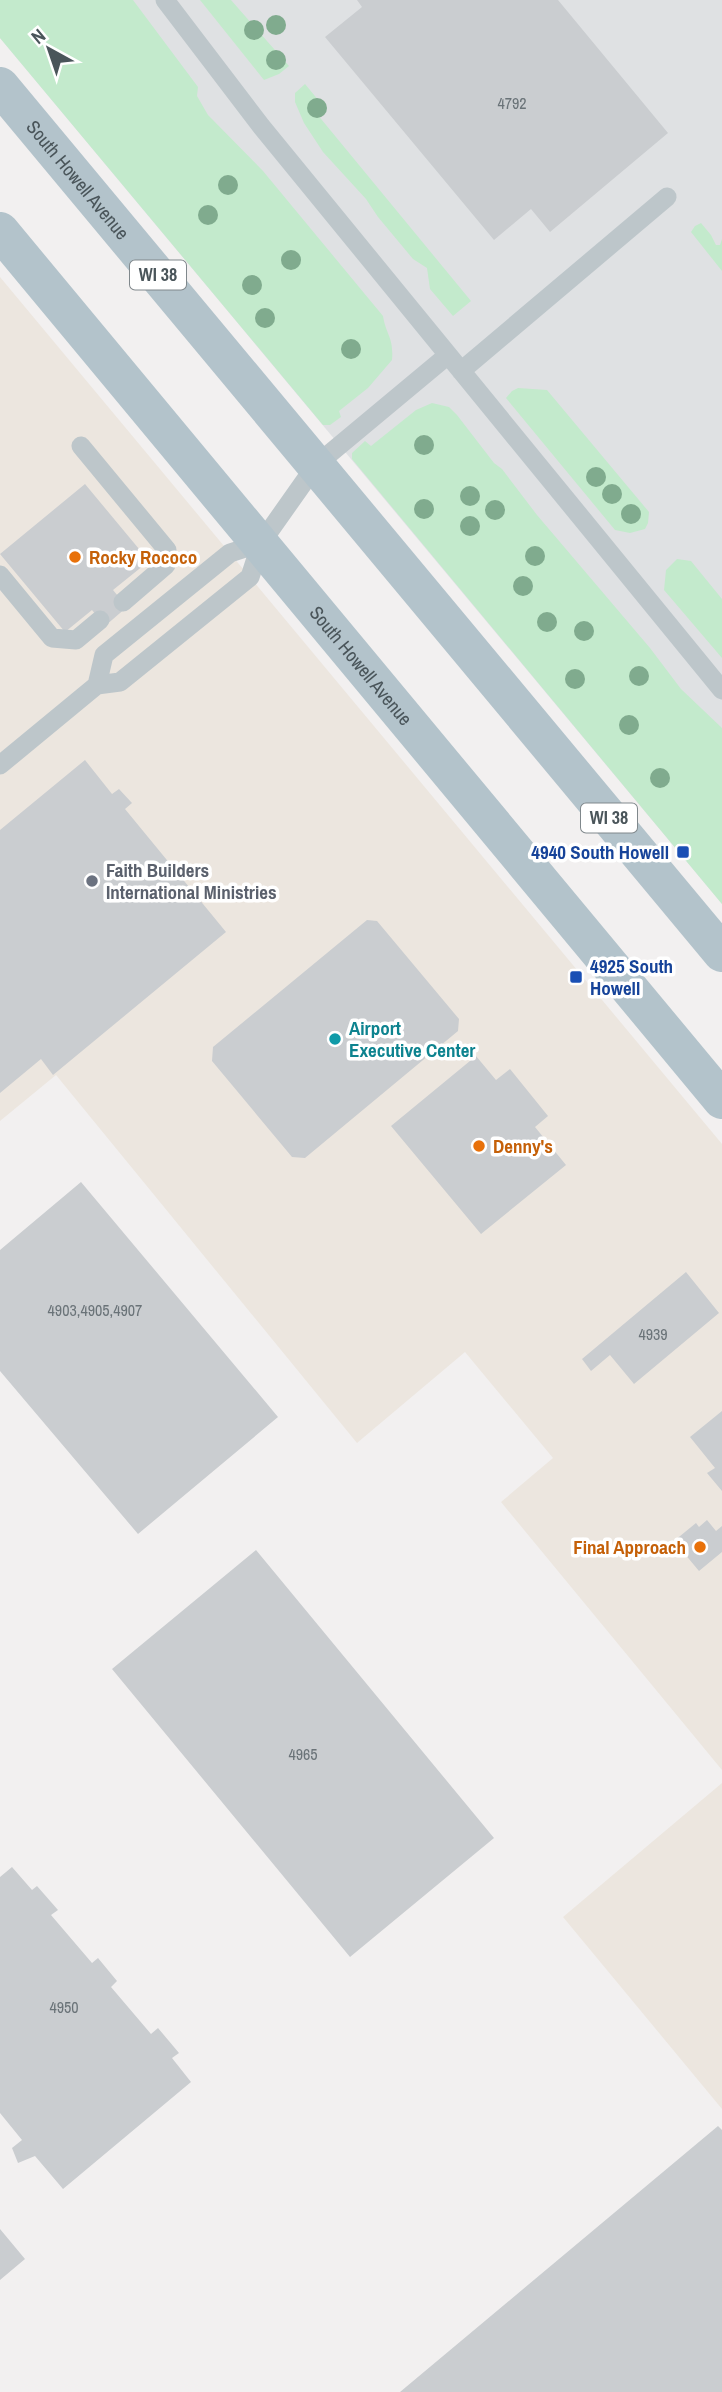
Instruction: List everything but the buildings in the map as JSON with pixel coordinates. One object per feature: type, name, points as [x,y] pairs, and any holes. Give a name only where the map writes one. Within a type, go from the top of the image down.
[{"type":"main road","name":"South Howell Avenue","points":[[0,86],[722,953]]},
{"type":"main road","name":"South Howell Avenue","points":[[0,231],[722,1100]]},
{"type":"lane","points":[[165,0],[261,126],[722,690]]},
{"type":"lane","points":[[461,371],[667,197]]},
{"type":"lane","points":[[0,765],[97,685],[120,682],[250,577],[261,543],[316,465],[448,355]]},
{"type":"lane","points":[[81,446],[167,550],[166,565],[123,601]]},
{"type":"lane","points":[[97,685],[104,655],[230,553],[261,543]]},
{"type":"lane","points":[[0,575],[52,638],[76,640],[100,620]]},
{"type":"shaded area","points":[[0,0],[722,0],[722,904],[0,38]]},
{"type":"shaded area","points":[[0,277],[722,1144],[722,1770],[501,1502],[553,1458],[465,1352],[357,1443],[56,1075],[0,1121]]},
{"type":"shaded area","points":[[722,1783],[722,2109],[563,1917]]},
{"type":"green space","points":[[0,0],[133,0],[198,87],[197,96],[208,115],[263,171],[383,316],[391,341],[392,360],[368,388],[339,411],[341,417],[330,425],[323,425],[0,38]]},
{"type":"green space","points":[[200,0],[231,0],[289,66],[264,80]]},
{"type":"green space","points":[[305,84],[324,107],[317,114],[471,301],[453,316],[430,289],[427,268],[413,259],[366,199],[323,152],[304,123],[295,102],[295,93]]},
{"type":"green space","points":[[701,223],[716,245],[720,245],[722,239],[722,271],[691,232]]},
{"type":"green space","points":[[518,388],[547,390],[649,512],[645,529],[630,533],[615,530],[506,398]]},
{"type":"green space","points":[[432,403],[449,407],[457,415],[681,689],[722,728],[722,904],[352,459],[352,453],[365,441],[371,446],[416,410]]},
{"type":"green space","points":[[677,559],[691,561],[722,599],[722,658],[664,590],[666,570]]},
{"type":"place","name":"Rocky Rococo","points":[[75,557]]},
{"type":"place","name":"4940 South Howell","points":[[683,852]]},
{"type":"place","name":"Faith Builders International Ministries","points":[[92,881]]},
{"type":"place","name":"4925 South Howell","points":[[576,977]]},
{"type":"place","name":"Airport Executive Center","points":[[335,1039]]},
{"type":"place","name":"Denny's","points":[[479,1146]]},
{"type":"place","name":"Final Approach","points":[[700,1547]]}]
